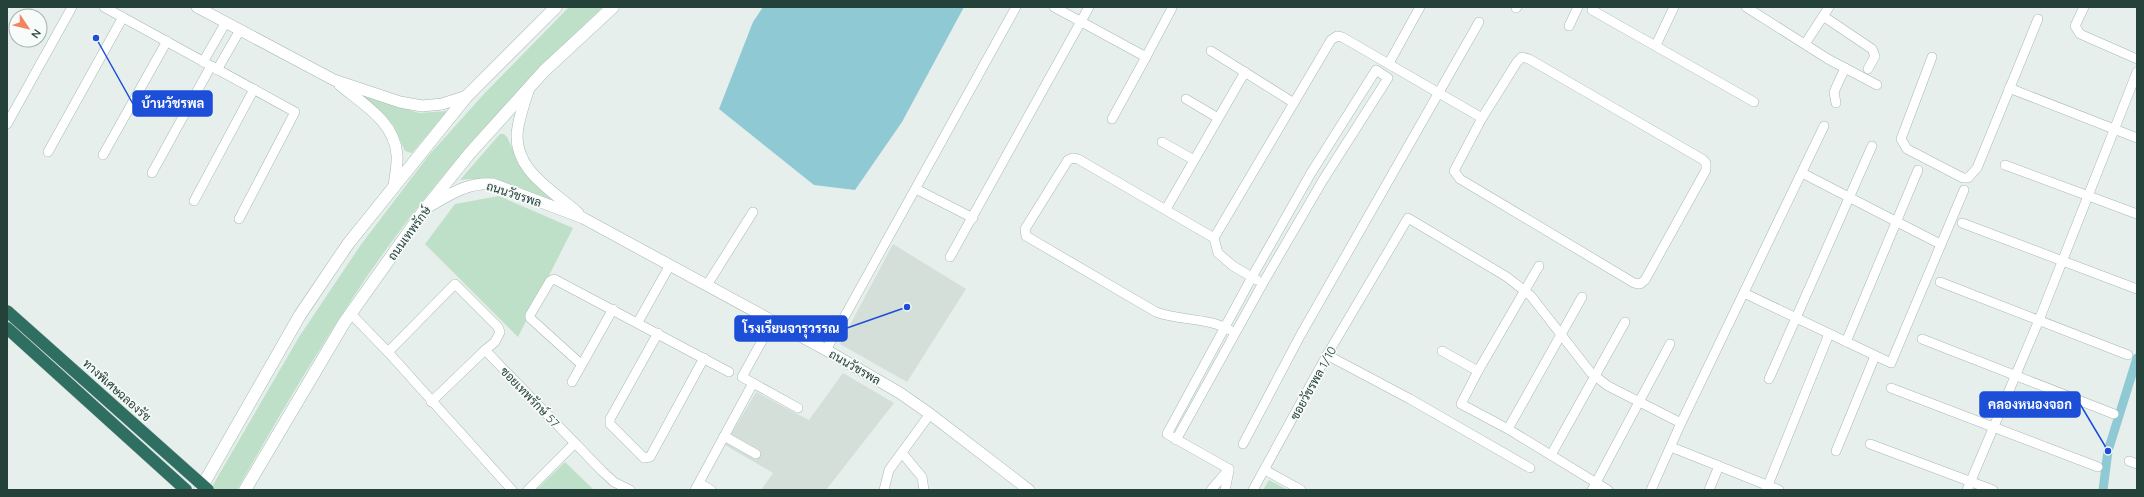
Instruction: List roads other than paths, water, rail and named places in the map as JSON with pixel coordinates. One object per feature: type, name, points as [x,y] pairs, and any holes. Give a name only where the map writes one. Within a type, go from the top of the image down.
[{"type":"highway","name":"ทางพิเศษฉลองรัช","points":[[7,311],[208,490]]},
{"type":"highway","points":[[7,328],[186,490]]},
{"type":"main road","points":[[200,490],[300,315],[348,244],[467,96],[556,7]]},
{"type":"main road","name":"ถนนเทพรักษ์","points":[[245,490],[351,314],[425,209],[470,153],[544,71],[612,7]]},
{"type":"street","points":[[7,124],[72,7]]},
{"type":"street","points":[[104,7],[294,111],[295,114],[239,218]]},
{"type":"street","points":[[197,7],[334,80],[400,102],[422,106],[442,104],[467,96]]},
{"type":"street","points":[[826,350],[1016,7]]},
{"type":"street","points":[[1054,7],[1146,57]]},
{"type":"street","points":[[950,258],[1089,7]]},
{"type":"street","points":[[1389,63],[1420,7]]},
{"type":"street","points":[[1569,26],[1578,7]]},
{"type":"street","points":[[1656,45],[1674,7]]},
{"type":"street","points":[[1746,7],[1845,68],[1878,85]]},
{"type":"street","points":[[1805,44],[1829,7]]},
{"type":"street","points":[[2084,7],[2075,26],[2080,34],[2137,59]]},
{"type":"street","points":[[1112,119],[1172,8]]},
{"type":"street","points":[[1592,10],[1754,102]]},
{"type":"street","points":[[1823,16],[1872,49],[1875,56],[1868,69]]},
{"type":"street","points":[[48,152],[123,17]]},
{"type":"street","points":[[1932,57],[1901,139],[1907,148],[1963,178],[1972,176],[1977,168],[2038,19]]},
{"type":"street","points":[[152,173],[210,66],[226,22]]},
{"type":"street","points":[[1243,444],[1300,336],[1479,22]]},
{"type":"street","points":[[210,66],[240,30]]},
{"type":"street","points":[[1214,238],[1331,40],[1337,36],[1342,37],[1389,63],[1482,118]]},
{"type":"street","points":[[103,155],[167,41]]},
{"type":"street","points":[[1211,51],[1294,103]]},
{"type":"street","points":[[1522,57],[1529,59],[1702,159],[1706,163],[1706,170],[1645,280],[1640,284],[1634,283],[1456,176],[1454,171],[1482,118],[1517,62],[1522,57]]},
{"type":"street","points":[[1836,103],[1834,92],[1845,68]]},
{"type":"street","points":[[1176,440],[1263,283],[1323,180],[1388,78],[1376,70],[1311,173],[1252,277],[1167,434],[1176,440],[1229,469]]},
{"type":"street","points":[[1166,209],[1245,72]]},
{"type":"street","points":[[1968,486],[2039,320],[2137,72]]},
{"type":"street","points":[[334,80],[381,119],[395,141],[397,156],[394,186]]},
{"type":"street","name":"ถนนวัชรพล","points":[[529,88],[517,128],[521,160],[533,175],[583,218]]},
{"type":"street","points":[[2009,88],[2137,138]]},
{"type":"street","points":[[194,201],[254,89]]},
{"type":"street","points":[[1186,99],[1218,118]]},
{"type":"street","points":[[1651,490],[1681,423],[1824,126]]},
{"type":"street","points":[[1162,142],[1194,160]]},
{"type":"street","points":[[1769,379],[1872,146]]},
{"type":"street","points":[[1236,334],[1225,327],[1201,321],[1170,317],[1156,312],[1026,236],[1024,233],[1068,160],[1073,158],[1078,159],[1214,238],[1218,252],[1233,266],[1263,283]]},
{"type":"street","points":[[2005,165],[2137,214]]},
{"type":"street","points":[[1846,342],[1918,170]]},
{"type":"street","points":[[1311,173],[1323,180]]},
{"type":"street","points":[[1802,173],[1940,244]]},
{"type":"street","name":"ถนนวัชรพล","points":[[425,209],[460,189],[480,183],[493,184],[583,218],[826,350],[900,393],[930,414],[1024,488]]},
{"type":"street","points":[[916,189],[973,218]]},
{"type":"street","points":[[1744,294],[1891,363],[1964,190]]},
{"type":"street","points":[[707,285],[754,212]]},
{"type":"street","name":"ซอยวัชรพล 1/10","points":[[1254,490],[1328,355],[1408,218],[1507,277],[1525,291]]},
{"type":"street","points":[[1962,223],[2137,289]]},
{"type":"street","points":[[638,322],[670,265]]},
{"type":"street","points":[[1539,266],[1478,371],[1461,404],[1508,429],[1551,455],[1594,486],[1608,490]]},
{"type":"street","points":[[581,364],[530,318],[530,315],[550,281],[557,279],[730,372]]},
{"type":"street","points":[[1940,282],[2128,355]]},
{"type":"street","points":[[388,352],[455,284],[498,327],[500,332],[495,342],[431,402]]},
{"type":"street","points":[[1525,291],[1531,296],[1595,376],[1608,386],[1681,423]]},
{"type":"street","points":[[1508,429],[1560,333],[1582,297]]},
{"type":"street","points":[[572,382],[613,309]]},
{"type":"street","points":[[351,314],[388,352],[431,402],[512,490]]},
{"type":"street","points":[[773,321],[742,377],[798,408]]},
{"type":"street","points":[[1551,455],[1625,322]]},
{"type":"street","points":[[658,333],[610,420],[610,424],[644,458],[650,457],[704,358]]},
{"type":"street","points":[[1767,488],[1829,334]]},
{"type":"street","points":[[1922,339],[2016,374],[2114,414]]},
{"type":"street","points":[[1594,486],[1670,344]]},
{"type":"street","name":"ซอยเทพรักษ์ 57","points":[[485,350],[614,482],[630,490]]},
{"type":"street","points":[[1442,351],[1478,371]]},
{"type":"street","points":[[1328,355],[1410,398],[1530,468]]},
{"type":"street","points":[[1836,451],[1875,356]]},
{"type":"street","points":[[711,490],[697,487],[753,383]]},
{"type":"street","points":[[1891,388],[2098,468]]},
{"type":"street","points":[[884,490],[889,470],[930,414]]},
{"type":"street","points":[[724,436],[756,454]]},
{"type":"street","points":[[528,490],[575,443]]},
{"type":"street","points":[[1870,444],[1968,486],[1993,490]]},
{"type":"street","points":[[1670,447],[1719,466],[1767,488],[1779,490]]},
{"type":"street","points":[[902,453],[922,477],[924,490]]},
{"type":"street","points":[[1709,490],[1719,466]]},
{"type":"street","points":[[1211,490],[1229,469]]},
{"type":"street","points":[[1225,490],[1229,469]]},
{"type":"street","points":[[1265,470],[1301,490]]},
{"type":"water","points":[[763,7],[964,7],[902,122],[855,190],[814,185],[719,109],[753,22]]},
{"type":"waterway","points":[[2103,490],[2108,451],[2137,358]]},
{"type":"place","name":"บ้านวัชรพล","points":[[96,38]]},
{"type":"place","name":"โรงเรียนจารุวรรณ","points":[[907,307]]},
{"type":"place","name":"คลองหนองจอก","points":[[2108,451]]}]
